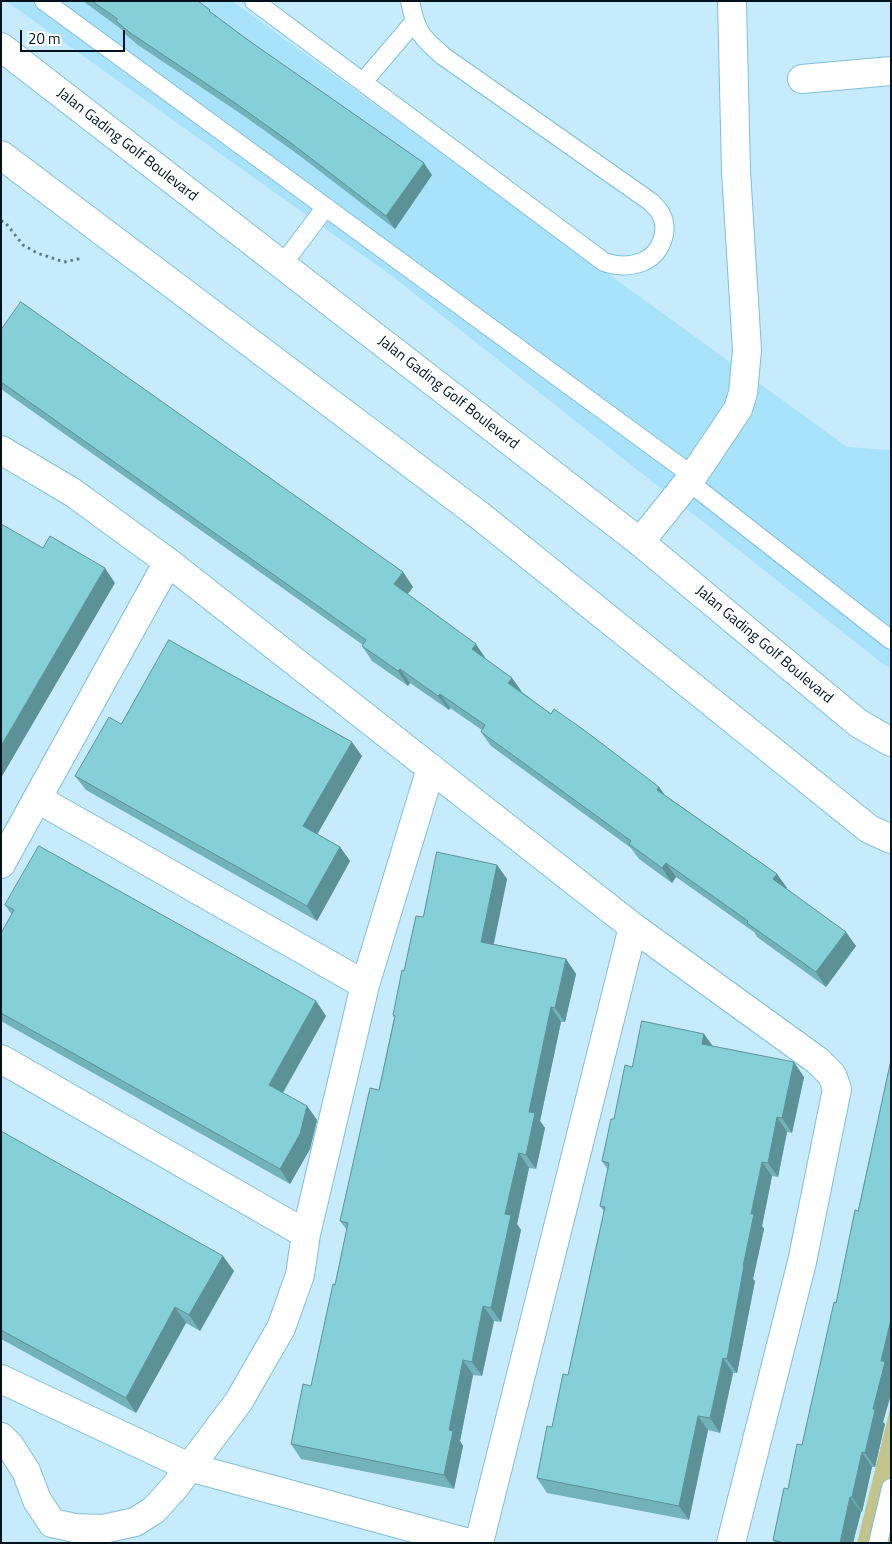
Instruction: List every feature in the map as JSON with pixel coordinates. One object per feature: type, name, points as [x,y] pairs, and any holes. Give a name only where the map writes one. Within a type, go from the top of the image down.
[{"type":"street","points":[[640,542],[691,479],[738,408],[743,393],[746,350],[736,171],[732,1]]},
{"type":"street","name":"Jalan Gading Golf Boulevard","points":[[1,47],[640,542],[858,723],[891,742]]},
{"type":"street","points":[[802,79],[891,71]]},
{"type":"street","points":[[1,156],[479,515],[868,829],[891,839]]},
{"type":"street","points":[[1,450],[72,492],[168,562],[634,926],[818,1061],[832,1075],[838,1088],[802,1262],[731,1543]]},
{"type":"street","points":[[1,864],[168,562]]},
{"type":"street","points":[[1,1437],[10,1446],[26,1471],[53,1533],[75,1528],[103,1529],[135,1522],[154,1510],[220,1430],[240,1401],[280,1328],[300,1275],[306,1234],[365,985],[431,768]]},
{"type":"street","points":[[38,799],[365,985]]},
{"type":"street","points":[[479,1543],[634,926]]},
{"type":"street","points":[[1,1059],[306,1234]]},
{"type":"street","points":[[1,1379],[189,1468],[469,1543]]},
{"type":"lane","points":[[44,1],[325,208],[568,383],[891,640]]},
{"type":"lane","points":[[254,1],[604,262],[617,266],[631,265],[643,262],[655,253],[664,240],[664,225],[661,212],[651,202],[443,56],[424,39],[414,22],[410,1]]},
{"type":"lane","points":[[363,82],[414,22]]},
{"type":"lane","points":[[282,265],[325,208]]},
{"type":"lane","points":[[878,1543],[891,1488]]},
{"type":"path","points":[[1,221],[5,222],[23,245],[36,253],[64,262],[87,258],[106,234]]},
{"type":"shaded area","points":[[6,1],[232,1],[847,447],[891,450],[891,668],[883,664],[392,276]]},
{"type":"green space","points":[[891,1405],[891,1543],[857,1543]]},
{"type":"building","points":[[92,1],[198,1],[248,40],[424,163],[386,216],[238,105],[129,32],[116,21],[117,19]]},
{"type":"building","points":[[21,302],[403,572],[394,584],[476,644],[472,649],[512,678],[508,683],[551,714],[554,709],[584,730],[659,787],[657,790],[777,874],[773,879],[846,932],[816,972],[666,863],[662,868],[629,844],[631,841],[481,732],[485,725],[440,694],[438,696],[400,669],[398,671],[362,646],[366,640],[1,382],[1,330]]},
{"type":"building","points":[[1,524],[43,548],[50,536],[105,568],[1,746]]},
{"type":"building","points":[[169,640],[352,742],[303,826],[340,847],[307,906],[75,776],[109,717],[121,724]]},
{"type":"building","points":[[39,846],[316,1001],[269,1085],[307,1106],[300,1134],[280,1169],[1,1013],[1,933],[14,910],[5,905]]},
{"type":"building","points":[[437,852],[497,865],[481,942],[566,959],[555,1008],[551,1007],[529,1112],[535,1113],[526,1155],[519,1153],[505,1214],[511,1215],[491,1308],[483,1306],[472,1362],[463,1360],[449,1430],[453,1431],[444,1475],[291,1444],[303,1384],[311,1386],[333,1284],[335,1285],[348,1223],[340,1221],[370,1088],[379,1090],[395,1016],[393,1015],[402,970],[404,971],[416,916],[423,917]]},
{"type":"building","points":[[642,1021],[704,1034],[702,1044],[794,1062],[782,1118],[777,1117],[768,1163],[762,1162],[751,1214],[754,1214],[727,1359],[723,1358],[710,1418],[698,1416],[679,1506],[537,1478],[547,1426],[552,1427],[563,1374],[568,1375],[605,1207],[600,1206],[609,1163],[602,1161],[611,1119],[614,1119],[625,1065],[632,1067]]},
{"type":"building","points":[[891,1060],[891,1319],[881,1361],[885,1362],[873,1409],[875,1410],[865,1453],[862,1452],[852,1497],[850,1497],[840,1543],[785,1543],[773,1540],[784,1488],[788,1489],[797,1444],[802,1445],[834,1302],[836,1303],[855,1210],[858,1211]]},
{"type":"building","points":[[1,1131],[223,1256],[189,1315],[175,1307],[126,1398],[1,1330]]}]
